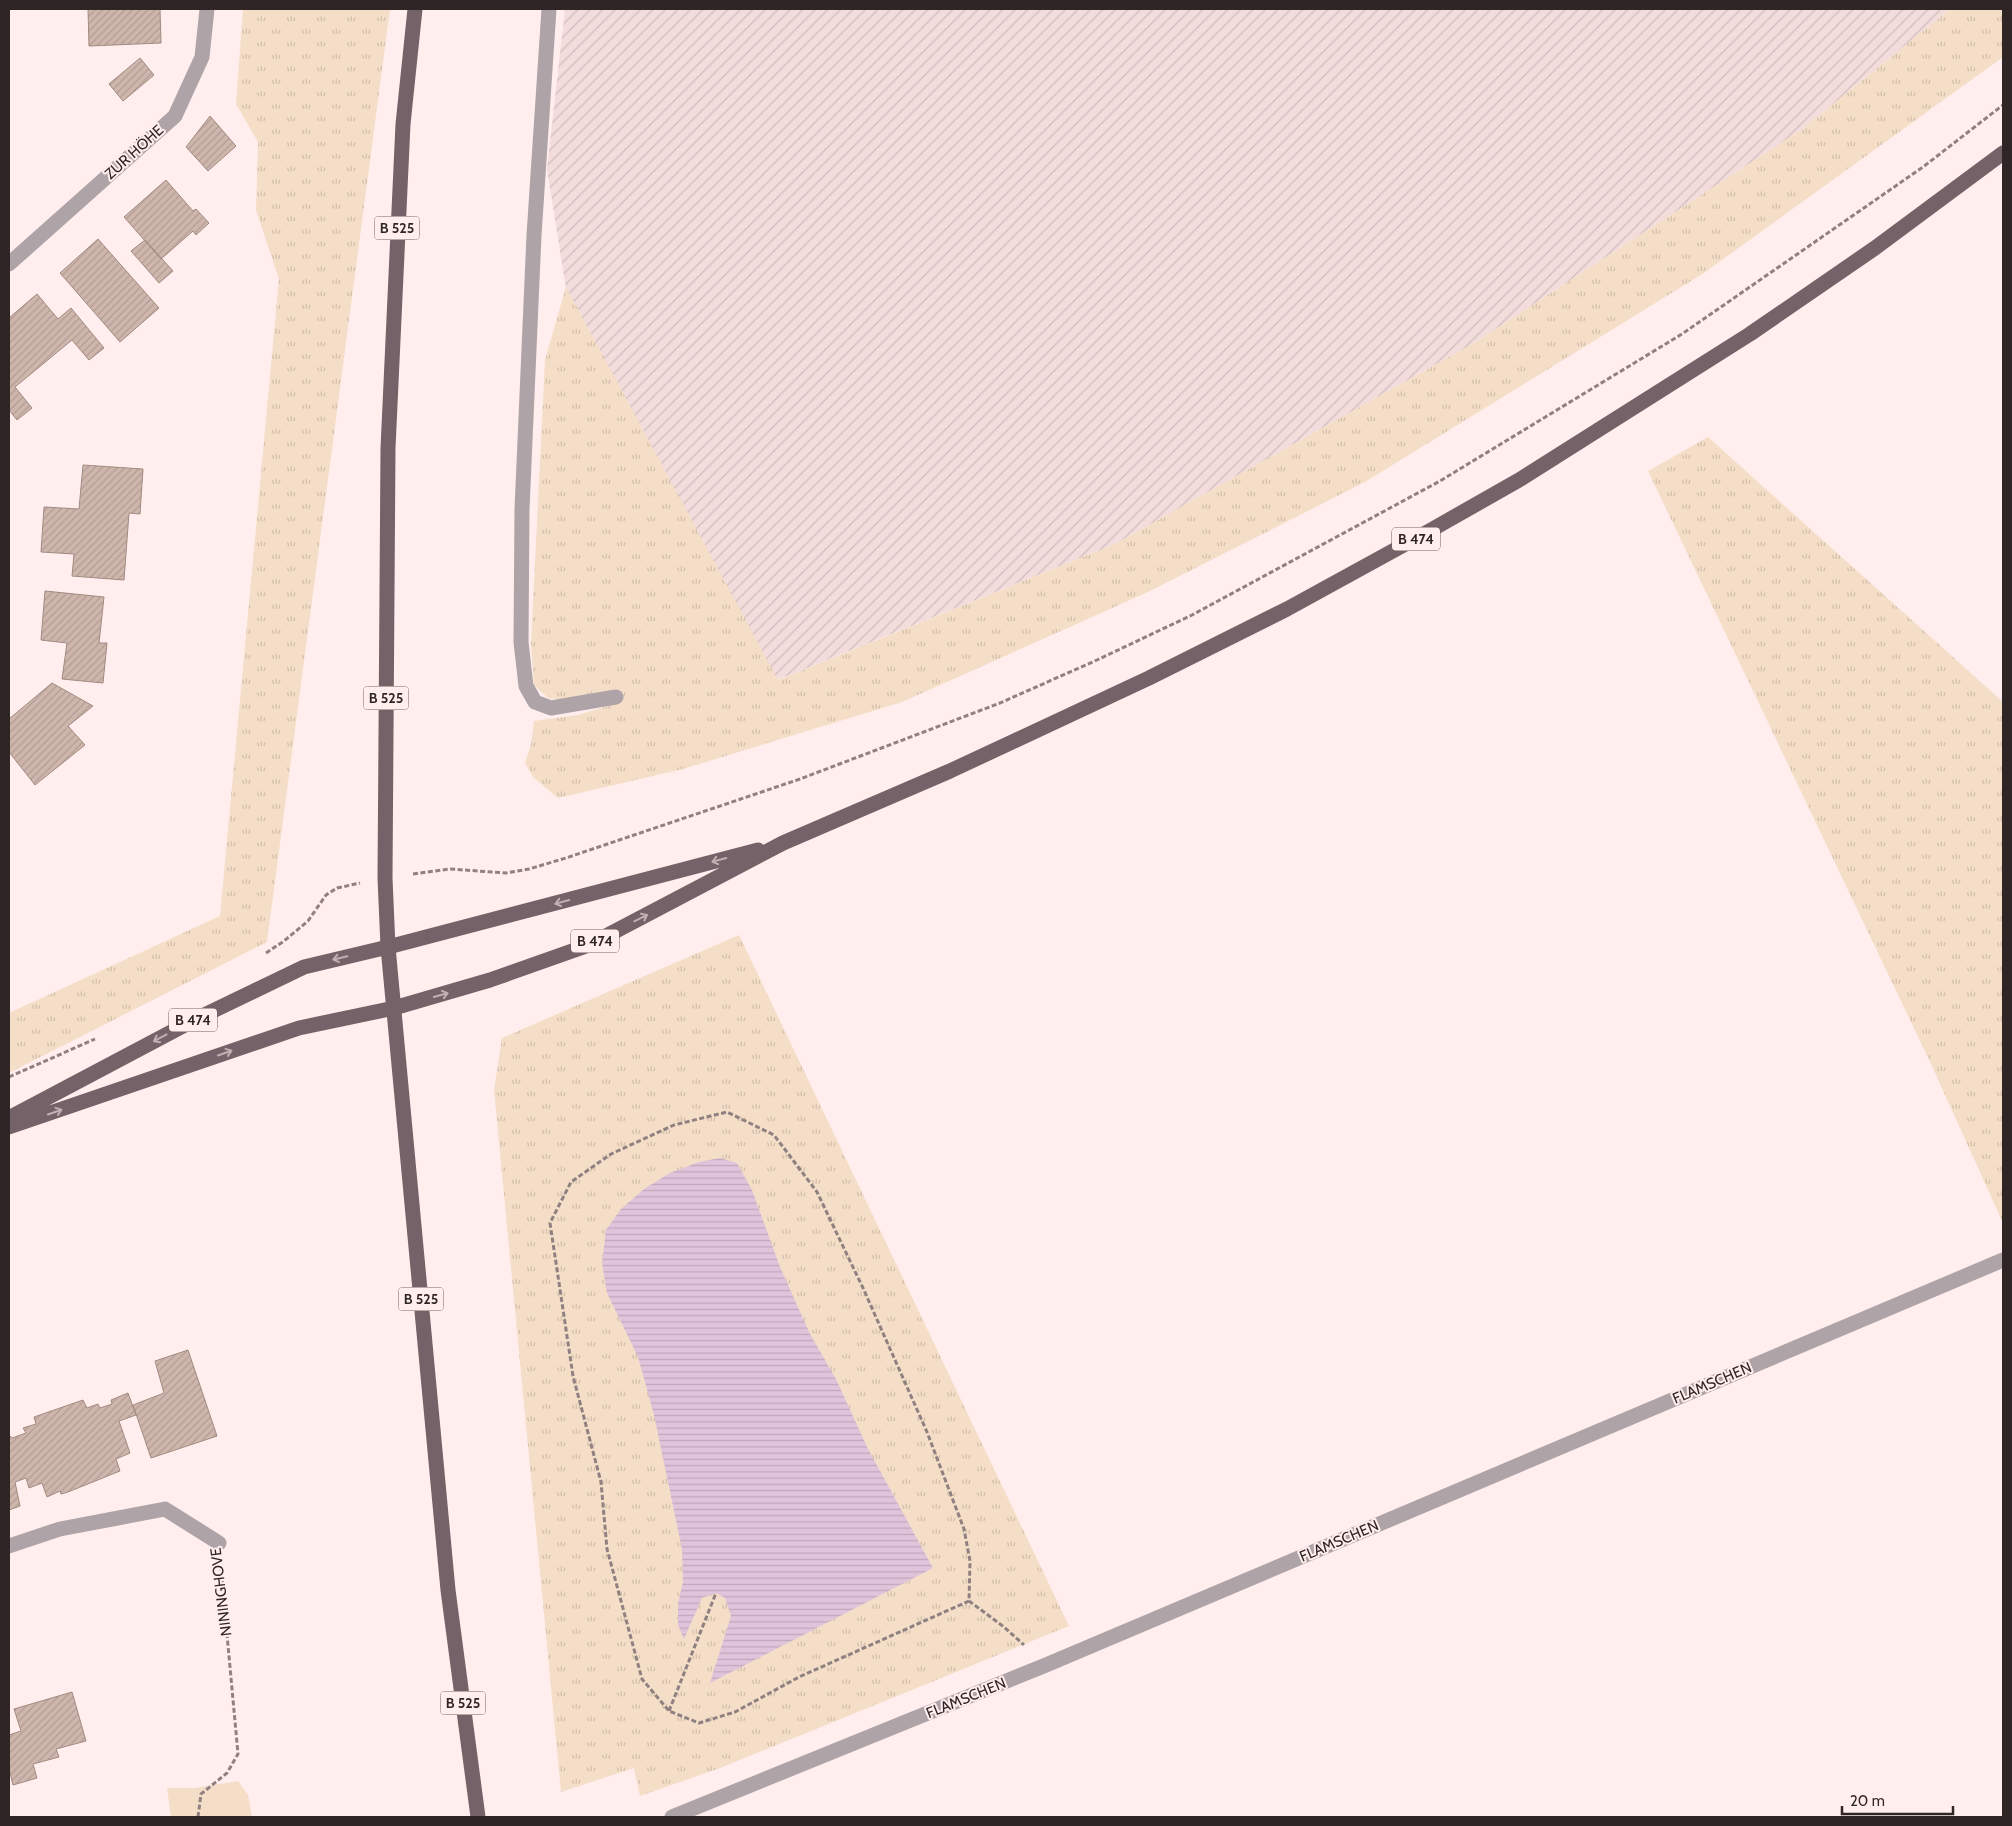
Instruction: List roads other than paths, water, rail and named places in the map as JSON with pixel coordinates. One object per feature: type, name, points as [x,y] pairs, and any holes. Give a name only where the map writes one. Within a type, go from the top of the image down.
[{"type":"main road","name":"B 525","points":[[415,9],[401,160],[388,448],[385,878],[388,947],[448,1590],[478,1817]]},
{"type":"main road","name":"B 474","points":[[9,1127],[299,1028],[394,1008],[490,980],[589,945],[783,844],[950,771],[1099,702],[1287,609],[1432,530],[1553,459],[1750,334],[1875,248],[2003,153]]},
{"type":"main road","name":"B 474","points":[[9,1118],[194,1020],[304,967],[388,947],[783,844]]},
{"type":"street","name":"ZUR HÖHE","points":[[9,264],[175,116],[202,57],[207,9]]},
{"type":"street","points":[[549,9],[534,235],[522,499],[521,642],[526,686],[535,702],[551,708],[616,697]]},
{"type":"street","name":"FLAMSCHEN","points":[[672,1817],[1046,1665],[2003,1260]]},
{"type":"street","name":"NININGHOVE","points":[[9,1546],[60,1529],[166,1509],[219,1543]]}]
